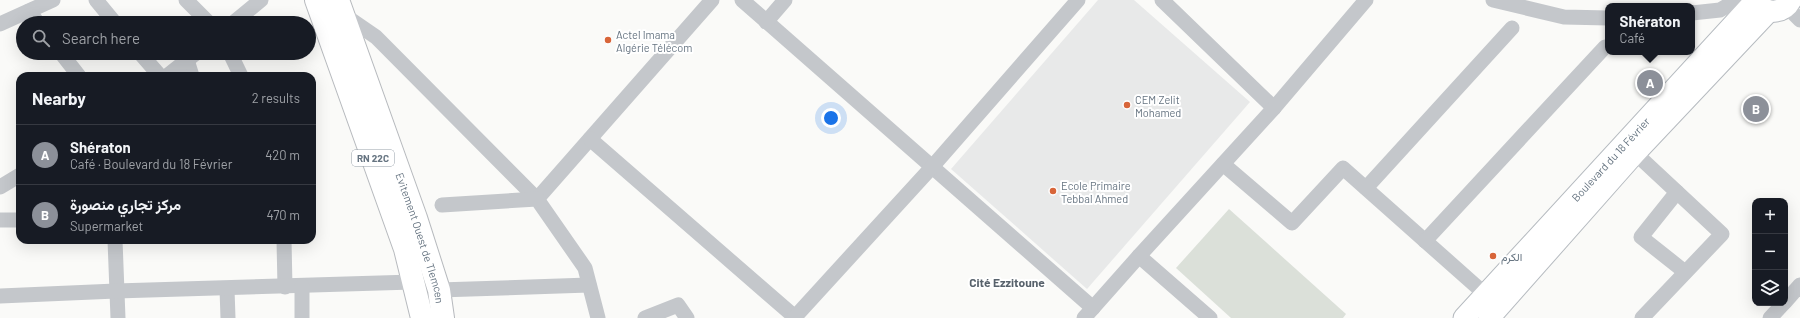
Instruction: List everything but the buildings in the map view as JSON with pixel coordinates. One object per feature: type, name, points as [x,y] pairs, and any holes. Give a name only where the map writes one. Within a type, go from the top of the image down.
[{"type":"highway","name":"Evitement Ouest de Tlemcen","points":[[316,0],[405,249],[422,318]]},
{"type":"highway","name":"Evitement Ouest de Tlemcen","points":[[341,8],[416,218],[438,290],[443,318]]},
{"type":"main road","name":"Boulevard du 18 Février","points":[[1464,318],[1698,52],[1776,6]]},
{"type":"main road","name":"Boulevard du 18 Février","points":[[1489,318],[1635,153],[1776,6]]},
{"type":"street","points":[[18,16],[53,0]]},
{"type":"street","points":[[96,0],[109,16]]},
{"type":"street","points":[[186,0],[202,16]]},
{"type":"street","points":[[242,16],[261,0]]},
{"type":"street","points":[[442,205],[537,199],[712,0]]},
{"type":"street","points":[[742,0],[932,167],[1089,313],[1274,108],[1366,0]]},
{"type":"street","points":[[766,22],[785,0]]},
{"type":"street","points":[[590,139],[795,318],[932,167],[1078,0]]},
{"type":"street","points":[[1162,0],[1274,108]]},
{"type":"street","points":[[1493,0],[1564,17],[1605,24]]},
{"type":"street","points":[[1695,13],[1720,10],[1737,0]]},
{"type":"street","points":[[341,8],[376,37],[537,199],[585,268],[598,318]]},
{"type":"street","points":[[29,11],[33,16]]},
{"type":"street","points":[[0,24],[16,17]]},
{"type":"street","points":[[1564,17],[1605,18]]},
{"type":"street","points":[[1366,188],[1512,28]]},
{"type":"street","points":[[1425,241],[1605,47]]},
{"type":"street","points":[[66,60],[76,72]]},
{"type":"street","points":[[146,60],[157,72]]},
{"type":"street","points":[[172,72],[188,60]]},
{"type":"street","points":[[192,60],[192,72]]},
{"type":"street","points":[[233,60],[239,72]]},
{"type":"street","points":[[1635,153],[1722,234],[1642,318]]},
{"type":"street","points":[[1223,164],[1292,223],[1344,168],[1485,294]]},
{"type":"street","points":[[0,187],[16,177]]},
{"type":"street","points":[[1677,192],[1641,237],[1685,272]]},
{"type":"street","points":[[0,220],[16,220]]},
{"type":"street","points":[[115,244],[118,318]]},
{"type":"street","points":[[284,244],[285,286]]},
{"type":"street","points":[[1139,256],[1210,318]]},
{"type":"street","points":[[0,296],[414,282]]},
{"type":"street","points":[[1788,298],[1800,285]]},
{"type":"street","points":[[302,286],[302,318]]},
{"type":"street","points":[[438,290],[589,286]]},
{"type":"street","points":[[227,288],[228,318]]},
{"type":"street","points":[[645,318],[678,305],[687,318]]},
{"type":"street","points":[[1770,318],[1780,306]]},
{"type":"shaded area","name":"CEM Zelit Mohamed","points":[[1098,0],[1134,0],[1250,102],[1087,289],[951,169]]},
{"type":"shaded area","points":[[1229,209],[1346,314],[1343,318],[1231,318],[1176,268]]},
{"type":"place","name":"Actel Imama Algérie Télécom","points":[[608,40]]},
{"type":"place","name":"Shératon","points":[[1650,83]]},
{"type":"place","name":"CEM Zelit Mohamed","points":[[1127,105]]},
{"type":"place","name":"مركز تجاري منصورة","points":[[1756,109]]},
{"type":"place","name":"Ecole Primaire Tebbal Ahmed","points":[[1053,191]]},
{"type":"place","name":"الكرم","points":[[1493,256]]},
{"type":"district","name":"Cité Ezzitoune","points":[[1007,282]]}]
